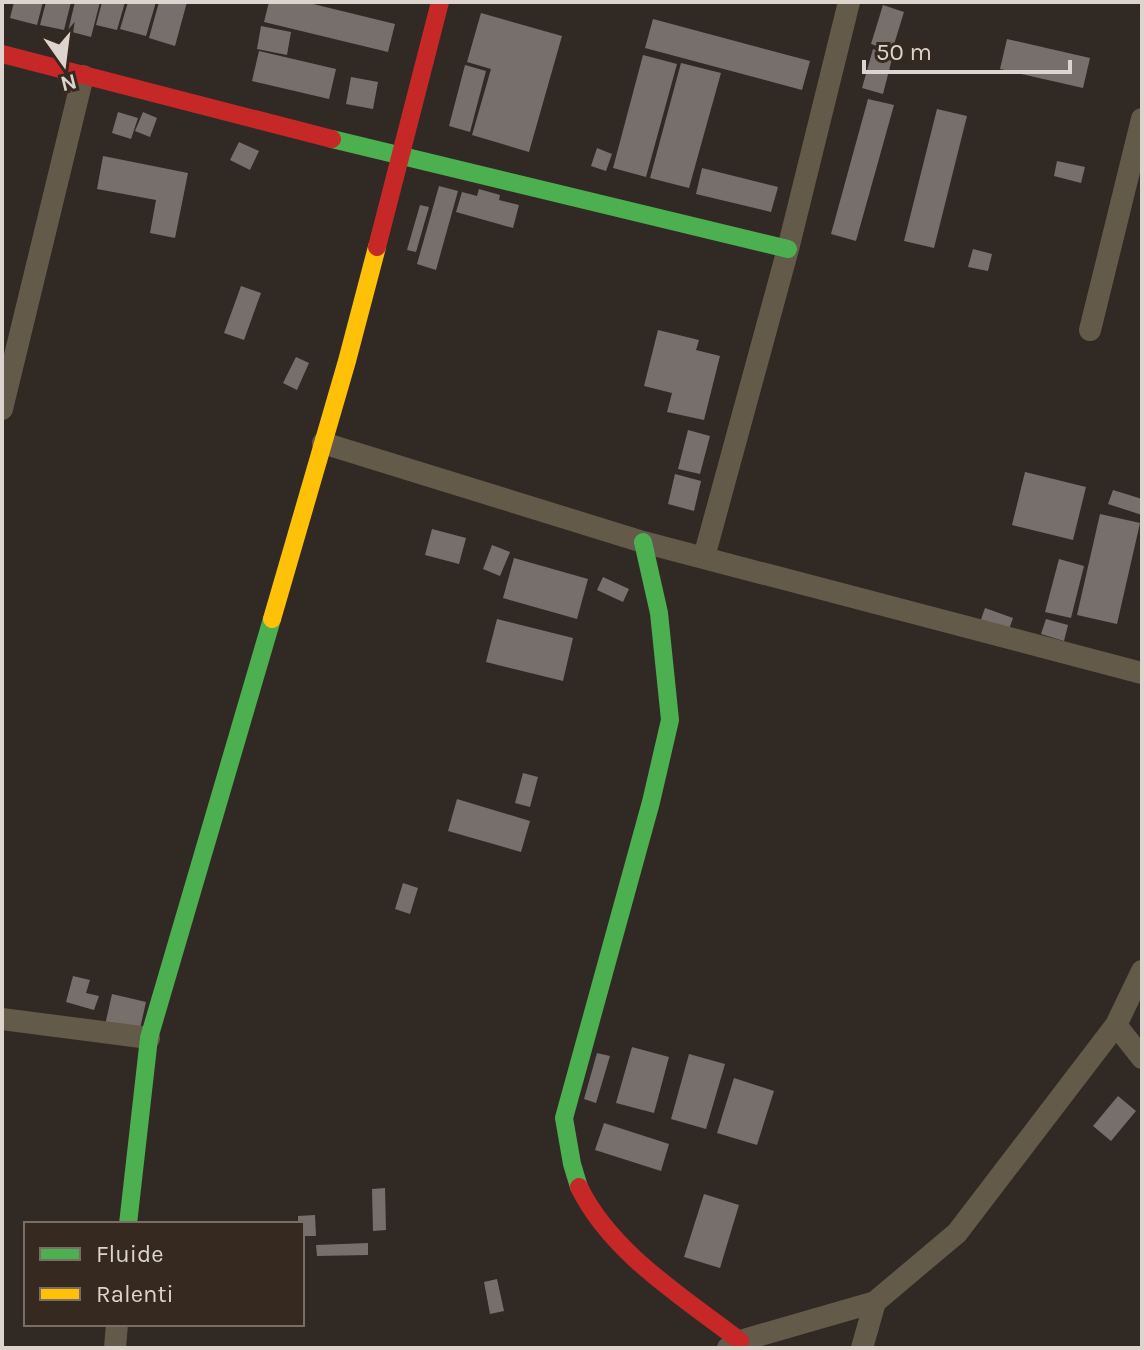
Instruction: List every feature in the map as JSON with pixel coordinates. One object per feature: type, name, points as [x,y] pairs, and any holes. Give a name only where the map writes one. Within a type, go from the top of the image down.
[{"type":"street","points":[[128,1222],[149,1038],[323,443],[440,2]]},
{"type":"street","points":[[704,557],[788,249],[849,2]]},
{"type":"street","points":[[2,54],[400,156],[788,249]]},
{"type":"street","points":[[2,409],[83,76]]},
{"type":"street","points":[[1090,330],[1142,119]]},
{"type":"street","points":[[323,443],[643,542],[1142,673]]},
{"type":"street","points":[[643,542],[659,613],[670,720],[651,802],[564,1118],[572,1170],[596,1217],[734,1344],[875,1302],[957,1233],[1116,1025],[1142,971]]},
{"type":"street","points":[[2,1019],[149,1038]]},
{"type":"street","points":[[1116,1025],[1142,1058]]},
{"type":"street","points":[[862,1348],[875,1302]]},
{"type":"street","points":[[115,1348],[117,1326]]},
{"type":"building","points":[[14,2],[43,2],[37,25],[10,18]]},
{"type":"building","points":[[46,2],[71,2],[64,30],[40,25]]},
{"type":"building","points":[[75,2],[100,2],[91,37],[68,31]]},
{"type":"building","points":[[102,2],[125,2],[117,30],[96,25]]},
{"type":"building","points":[[128,2],[156,2],[146,36],[120,29]]},
{"type":"building","points":[[159,2],[187,2],[175,46],[149,38]]},
{"type":"building","points":[[269,2],[305,2],[395,24],[388,52],[264,22]]},
{"type":"building","points":[[883,5],[904,12],[892,51],[871,44]]},
{"type":"building","points":[[481,13],[562,36],[529,152],[472,135],[491,69],[467,62]]},
{"type":"building","points":[[653,19],[810,61],[802,90],[645,48]]},
{"type":"building","points":[[261,26],[291,32],[287,55],[257,49]]},
{"type":"building","points":[[1007,39],[1090,58],[1083,88],[1000,69]]},
{"type":"building","points":[[873,49],[893,55],[883,94],[862,88]]},
{"type":"building","points":[[259,51],[336,69],[329,99],[252,81]]},
{"type":"building","points":[[643,55],[677,64],[646,177],[613,168]]},
{"type":"building","points":[[681,63],[721,73],[689,188],[650,178]]},
{"type":"building","points":[[465,65],[486,71],[470,132],[449,126]]},
{"type":"building","points":[[351,77],[378,82],[373,109],[346,104]]},
{"type":"building","points":[[868,99],[894,105],[856,241],[831,234]]},
{"type":"building","points":[[937,109],[967,116],[934,248],[904,241]]},
{"type":"building","points":[[118,112],[138,118],[131,139],[112,133]]},
{"type":"building","points":[[143,112],[157,118],[150,137],[135,131]]},
{"type":"building","points":[[239,142],[259,151],[250,170],[230,160]]},
{"type":"building","points":[[597,148],[612,154],[606,171],[591,166]]},
{"type":"building","points":[[103,156],[188,173],[175,238],[150,233],[156,200],[97,189]]},
{"type":"building","points":[[1057,161],[1085,167],[1081,183],[1054,176]]},
{"type":"building","points":[[702,168],[778,187],[771,212],[696,194]]},
{"type":"building","points":[[439,186],[458,191],[436,270],[417,264]]},
{"type":"building","points":[[479,189],[500,195],[499,200],[519,205],[513,228],[456,212],[462,192],[477,196]]},
{"type":"building","points":[[420,205],[429,207],[416,252],[407,250]]},
{"type":"building","points":[[973,249],[992,254],[988,271],[968,267]]},
{"type":"building","points":[[241,286],[261,293],[244,340],[224,333]]},
{"type":"building","points":[[658,330],[699,340],[696,350],[720,356],[704,420],[667,412],[672,393],[644,386]]},
{"type":"building","points":[[296,357],[309,363],[297,390],[283,383]]},
{"type":"building","points":[[688,430],[710,436],[700,474],[678,469]]},
{"type":"building","points":[[1025,472],[1086,487],[1073,540],[1012,525]]},
{"type":"building","points":[[675,474],[701,481],[694,511],[668,504]]},
{"type":"building","points":[[1113,490],[1142,499],[1142,515],[1108,504]]},
{"type":"building","points":[[1100,514],[1140,523],[1117,624],[1077,615]]},
{"type":"building","points":[[432,529],[466,538],[459,564],[425,555]]},
{"type":"building","points":[[492,545],[510,552],[500,576],[483,569]]},
{"type":"building","points":[[514,558],[588,579],[577,619],[503,598]]},
{"type":"building","points":[[1059,559],[1084,566],[1071,618],[1045,612]]},
{"type":"building","points":[[603,577],[629,589],[623,602],[597,590]]},
{"type":"building","points":[[985,608],[1013,618],[1007,635],[979,625]]},
{"type":"building","points":[[497,619],[573,638],[563,681],[486,662]]},
{"type":"building","points":[[1046,619],[1068,625],[1064,641],[1041,634]]},
{"type":"building","points":[[523,773],[538,777],[530,807],[515,803]]},
{"type":"building","points":[[457,799],[530,821],[521,852],[448,831]]},
{"type":"building","points":[[403,883],[418,888],[410,914],[395,909]]},
{"type":"building","points":[[73,976],[90,980],[86,993],[99,996],[94,1010],[66,1002]]},
{"type":"building","points":[[112,994],[146,1002],[139,1033],[105,1025]]},
{"type":"building","points":[[632,1047],[669,1057],[654,1113],[616,1103]]},
{"type":"building","points":[[597,1053],[610,1056],[596,1103],[584,1099]]},
{"type":"building","points":[[689,1054],[725,1064],[706,1129],[671,1119]]},
{"type":"building","points":[[734,1078],[774,1091],[757,1145],[717,1133]]},
{"type":"building","points":[[1118,1096],[1136,1111],[1111,1141],[1093,1126]]},
{"type":"building","points":[[604,1123],[669,1144],[661,1171],[595,1150]]},
{"type":"building","points":[[385,1188],[386,1230],[373,1231],[372,1189]]},
{"type":"building","points":[[704,1194],[739,1205],[720,1268],[684,1257]]},
{"type":"building","points":[[315,1215],[316,1236],[304,1236],[304,1222],[298,1222],[298,1216]]},
{"type":"building","points":[[368,1243],[368,1255],[317,1256],[316,1245]]},
{"type":"building","points":[[497,1279],[504,1311],[490,1314],[484,1282]]},
{"type":"traffic: fast","points":[[332,139],[788,249]]},
{"type":"traffic: fast","points":[[579,1187],[564,1118],[651,802],[670,720],[659,613],[643,542]]},
{"type":"traffic: fast","points":[[128,1222],[149,1038],[272,619]]},
{"type":"traffic: slow","points":[[272,619],[377,247]]},
{"type":"traffic: jam","points":[[377,247],[440,2]]},
{"type":"traffic: jam","points":[[2,54],[332,139]]},
{"type":"traffic: jam","points":[[579,1187],[593,1211],[629,1253],[740,1341]]}]
